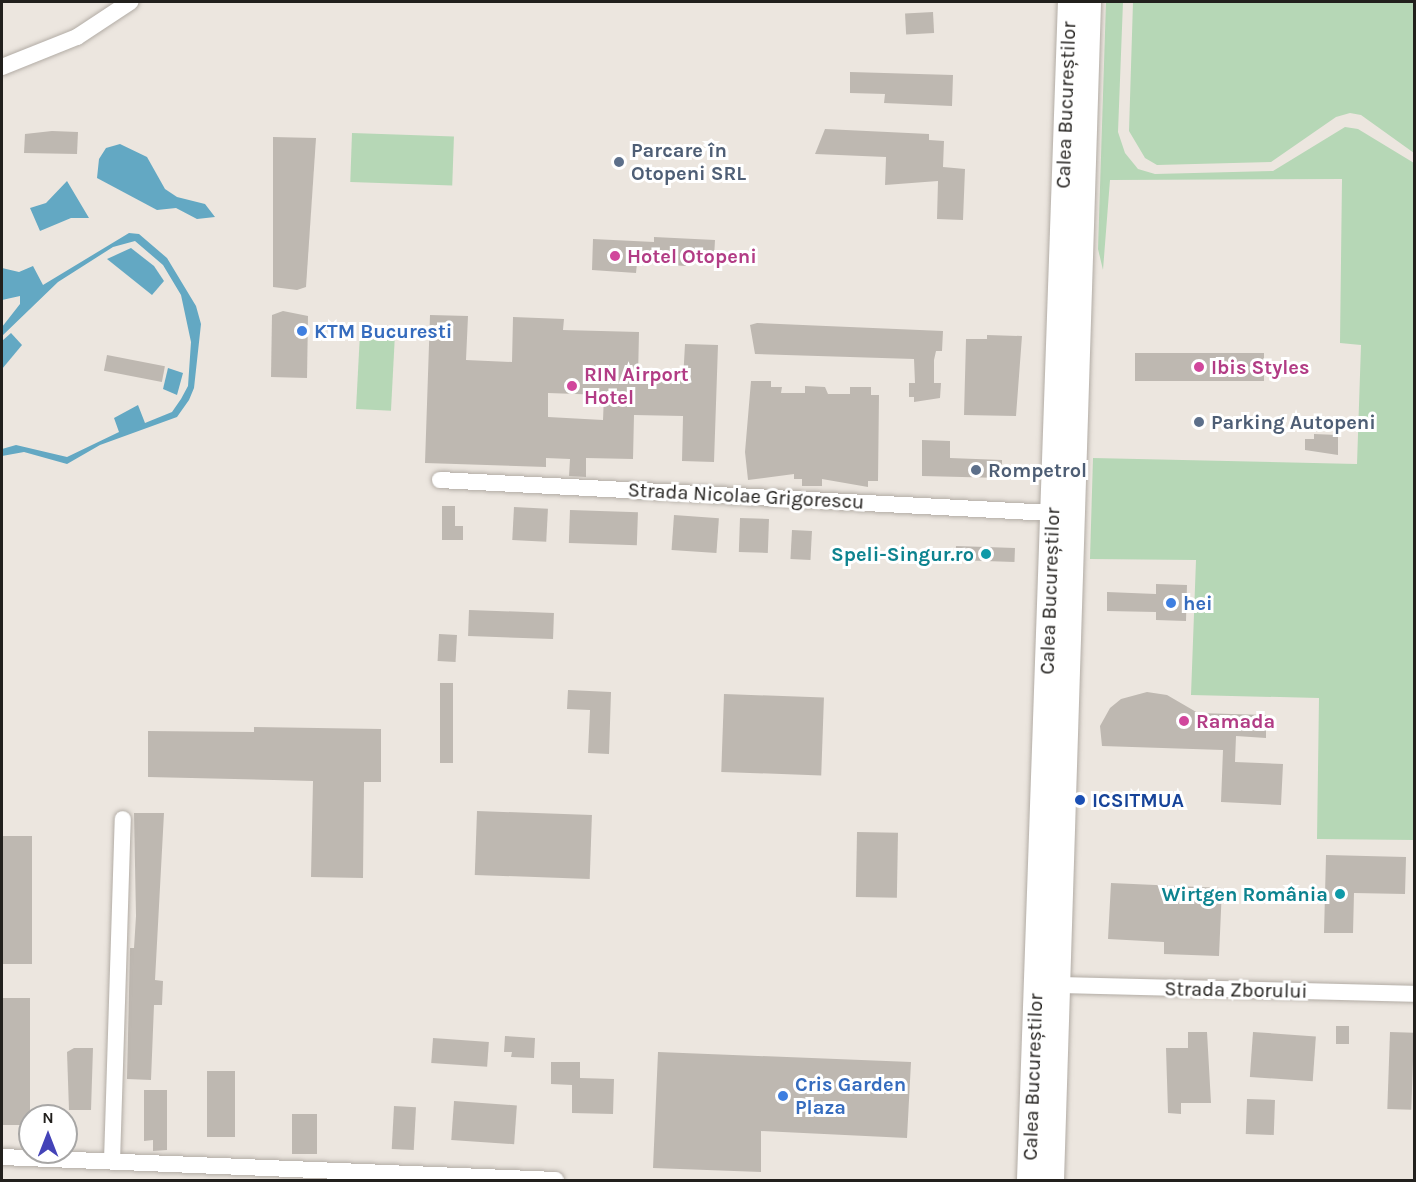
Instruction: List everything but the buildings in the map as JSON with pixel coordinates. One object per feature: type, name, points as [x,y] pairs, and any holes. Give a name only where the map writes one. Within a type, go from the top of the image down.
[{"type":"highway","name":"Calea Bucureștilor","points":[[1029,1180],[1070,2]]},
{"type":"highway","name":"Calea Bucureștilor","points":[[1052,1180],[1089,2]]},
{"type":"street","points":[[2,67],[77,37],[130,2]]},
{"type":"street","name":"Strada Nicolae Grigorescu","points":[[440,480],[1052,513]]},
{"type":"street","points":[[112,1161],[123,819]]},
{"type":"street","name":"Strada Zborului","points":[[1058,985],[1414,994]]},
{"type":"street","points":[[2,1157],[429,1177],[556,1180]]},
{"type":"green space","points":[[1106,2],[1123,2],[1118,132],[1125,153],[1138,169],[1155,174],[1273,171],[1345,127],[1358,129],[1414,163],[1414,840],[1317,839],[1319,698],[1191,695],[1196,560],[1090,559],[1093,458],[1357,464],[1361,345],[1340,343],[1342,179],[1110,180],[1103,270],[1098,249]]},
{"type":"green space","points":[[1133,2],[1414,2],[1414,153],[1361,115],[1350,113],[1336,117],[1271,162],[1157,165],[1145,158],[1129,131]]},
{"type":"green space","points":[[352,133],[454,137],[452,186],[350,182]]},
{"type":"green space","points":[[360,333],[395,335],[391,411],[356,409]]},
{"type":"water","points":[[120,144],[147,157],[165,189],[177,197],[205,204],[215,217],[197,219],[176,208],[157,210],[97,178],[99,159],[106,148]]},
{"type":"water","points":[[67,181],[89,218],[71,218],[40,231],[30,208],[46,203]]},
{"type":"water","points":[[129,233],[139,234],[167,258],[196,306],[201,324],[194,388],[189,400],[177,417],[100,445],[67,464],[24,452],[2,456],[2,449],[16,445],[67,457],[119,432],[114,418],[138,405],[145,423],[172,412],[181,399],[188,386],[191,342],[181,295],[163,265],[135,241],[113,247],[58,282],[2,336],[2,327],[20,304],[20,296],[2,300],[2,268],[19,272],[33,266],[43,285]]},
{"type":"water","points":[[131,248],[154,266],[164,281],[152,295],[107,259]]},
{"type":"water","points":[[11,333],[22,345],[2,369],[2,341]]},
{"type":"water","points":[[168,368],[183,373],[177,395],[163,389]]},
{"type":"place","name":"Parcare în Otopeni SRL","points":[[619,162]]},
{"type":"place","name":"Hotel Otopeni","points":[[615,256]]},
{"type":"place","name":"KTM Bucuresti","points":[[302,331]]},
{"type":"place","name":"Ibis Styles","points":[[1199,367]]},
{"type":"place","name":"RIN Airport Hotel","points":[[572,386]]},
{"type":"place","name":"Parking Autopeni","points":[[1199,422]]},
{"type":"place","name":"Rompetrol","points":[[976,470]]},
{"type":"place","name":"Speli-Singur.ro","points":[[986,554]]},
{"type":"place","name":"hei","points":[[1171,603]]},
{"type":"place","name":"Ramada","points":[[1184,721]]},
{"type":"place","name":"ICSITMUA","points":[[1080,800]]},
{"type":"place","name":"Wirtgen România","points":[[1340,894]]},
{"type":"place","name":"Cris Garden Plaza","points":[[783,1096]]}]
